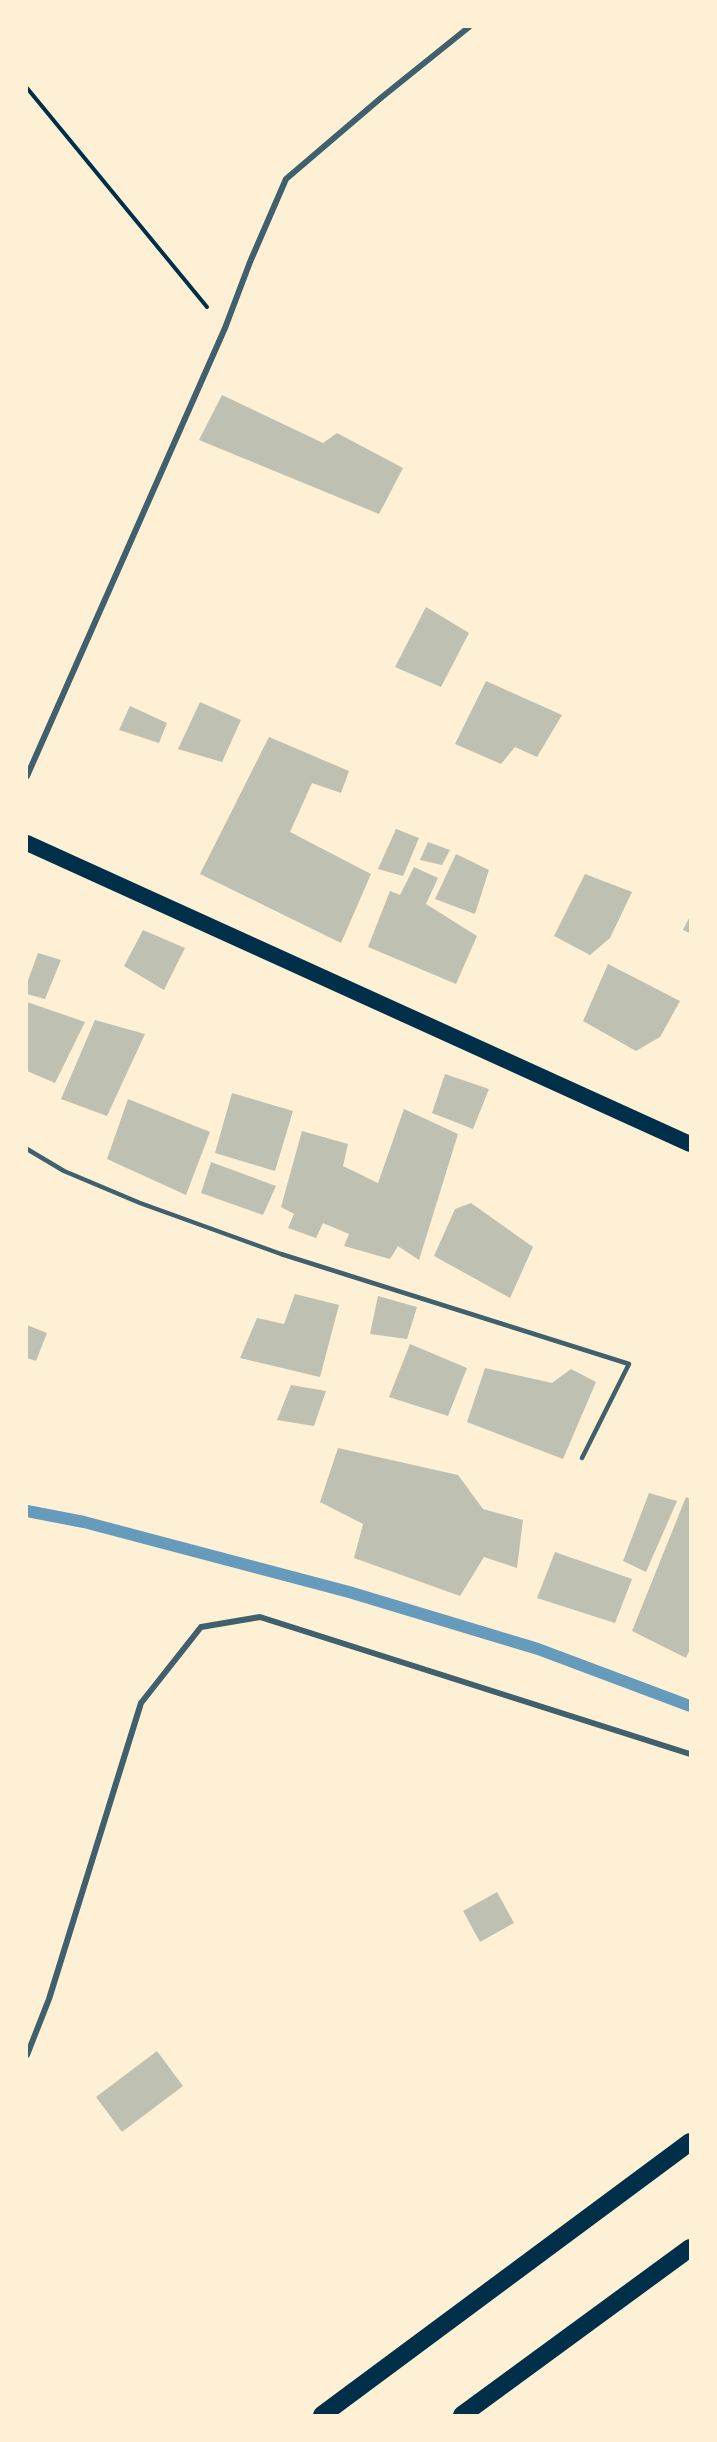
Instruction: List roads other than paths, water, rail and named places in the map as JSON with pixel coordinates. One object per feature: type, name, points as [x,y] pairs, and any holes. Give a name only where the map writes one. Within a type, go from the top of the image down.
[{"type":"highway","points":[[27,843],[690,1144]]},
{"type":"highway","points":[[322,2415],[690,2142]]},
{"type":"highway","points":[[462,2415],[690,2248]]},
{"type":"street","points":[[27,776],[225,328],[250,262],[286,179],[469,27]]},
{"type":"street","points":[[27,2055],[49,1999],[141,1703],[201,1627],[260,1617],[690,1754]]},
{"type":"lane","points":[[27,1149],[64,1171],[140,1203],[281,1254],[629,1364],[582,1458]]},
{"type":"waterway","points":[[27,1511],[84,1522],[349,1592],[538,1649],[690,1706]]}]
